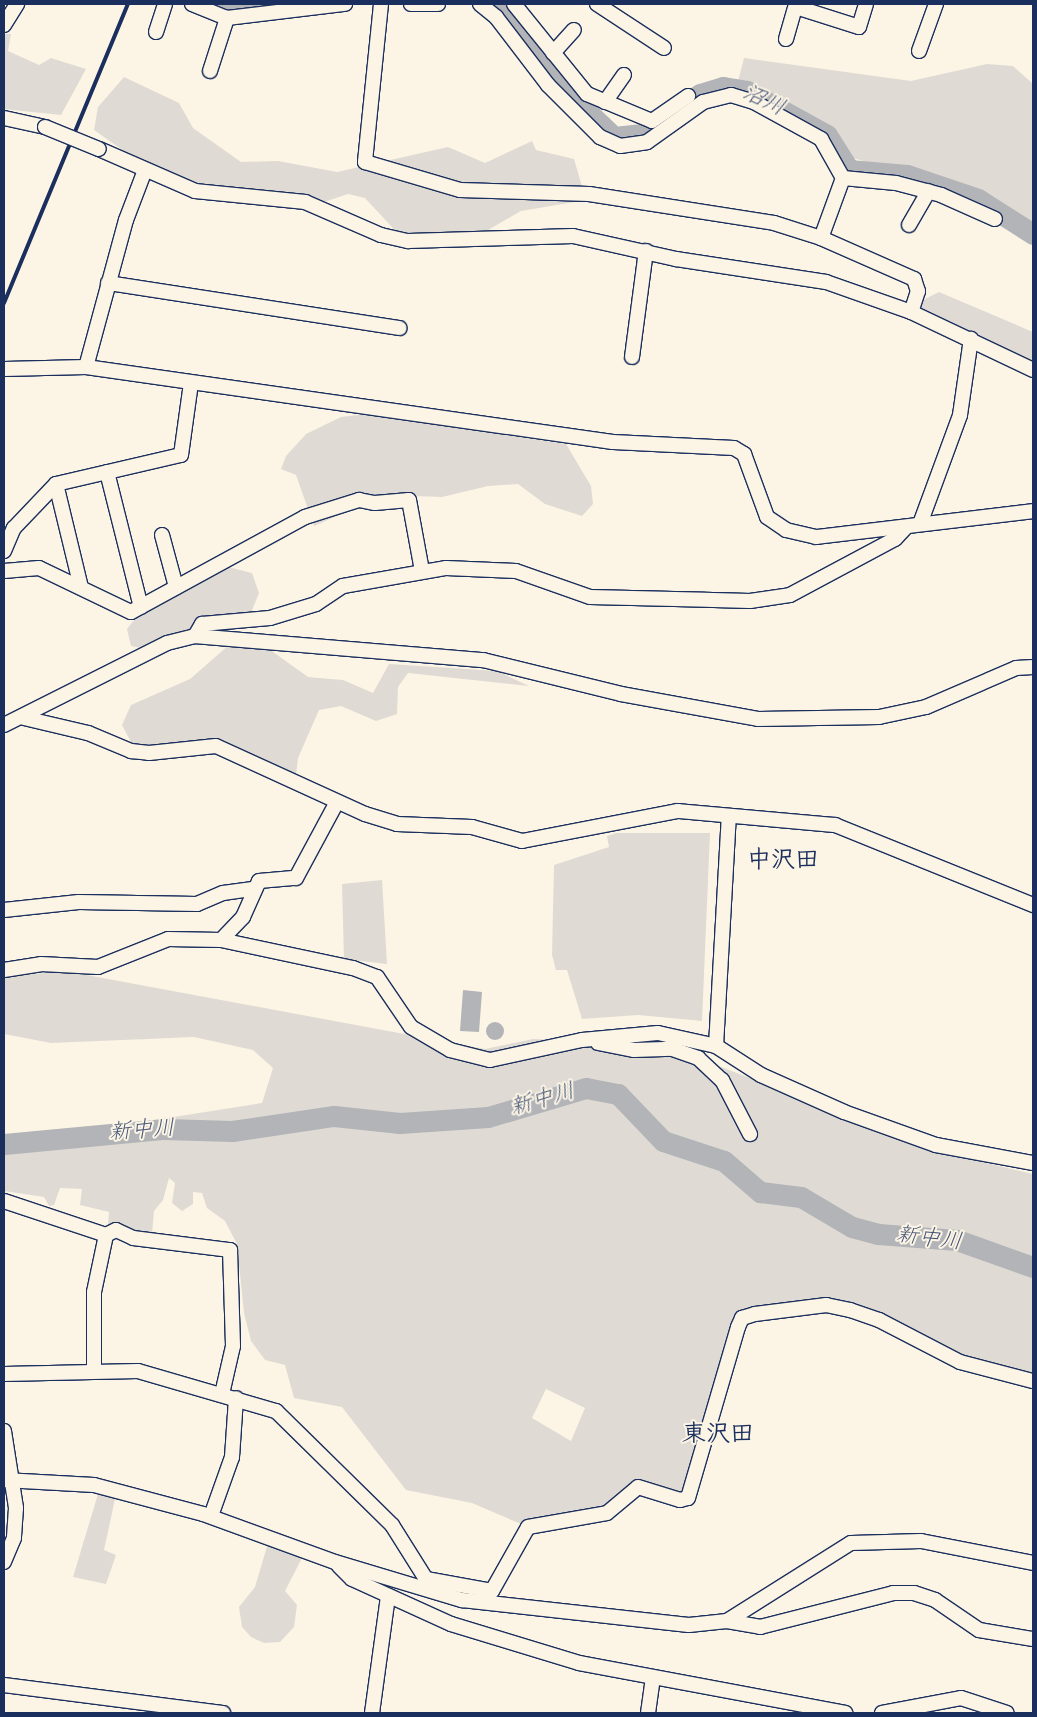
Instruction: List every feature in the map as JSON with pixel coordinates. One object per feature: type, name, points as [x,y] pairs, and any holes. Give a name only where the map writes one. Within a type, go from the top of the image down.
[{"type":"street","points":[[4,25],[17,4]]},
{"type":"street","points":[[156,32],[165,4]]},
{"type":"street","points":[[192,4],[211,8],[227,18],[345,4]]},
{"type":"street","points":[[381,4],[365,162],[460,190],[589,194],[774,223],[821,238],[914,279],[918,291],[911,312]]},
{"type":"street","points":[[411,4],[438,4]]},
{"type":"street","points":[[480,4],[496,17],[548,85],[600,137],[633,147],[703,102],[731,95],[754,102],[822,139],[843,178],[821,238]]},
{"type":"street","points":[[514,4],[586,94],[652,121],[688,96]]},
{"type":"street","points":[[597,4],[664,48]]},
{"type":"street","points":[[786,39],[796,5],[859,27],[866,4]]},
{"type":"street","points":[[919,51],[936,4]]},
{"type":"street","points":[[210,71],[227,18]]},
{"type":"street","points":[[553,53],[574,30]]},
{"type":"street","points":[[605,102],[624,75]]},
{"type":"street","points":[[4,118],[45,127],[195,191],[305,202],[381,235],[408,240],[573,236],[646,252],[826,282],[911,312],[1033,370]]},
{"type":"street","points":[[86,367],[108,282],[145,170]]},
{"type":"street","points":[[843,178],[929,191],[995,219]]},
{"type":"street","points":[[909,225],[929,191]]},
{"type":"street","points":[[632,357],[646,252]]},
{"type":"street","points":[[108,282],[400,328]]},
{"type":"street","points":[[195,636],[202,624],[270,618],[316,604],[343,586],[422,571],[516,571],[590,597],[750,601],[790,595],[818,582],[895,539],[913,526],[960,415],[971,339]]},
{"type":"street","points":[[4,370],[86,367],[614,442],[734,448],[744,454],[767,516],[786,530],[816,536],[1033,511]]},
{"type":"street","points":[[4,552],[14,528],[56,484],[181,455],[191,383]]},
{"type":"street","points":[[107,472],[140,606]]},
{"type":"street","points":[[56,484],[81,586]]},
{"type":"street","points":[[4,571],[39,568],[81,586],[114,607],[131,612],[263,537],[359,500],[375,504],[409,500],[422,571]]},
{"type":"street","points":[[162,535],[176,587]]},
{"type":"street","points":[[4,725],[24,718],[167,643],[195,636],[483,660],[621,694],[758,719],[880,717],[926,707],[1016,668],[1033,667]]},
{"type":"street","points":[[24,718],[88,733],[131,751],[149,753],[216,746],[337,802],[397,824],[472,827],[522,841],[678,811],[835,825],[1033,905]]},
{"type":"street","points":[[221,940],[244,917],[253,889],[259,881],[296,878],[337,802]]},
{"type":"street","points":[[716,1046],[729,816]]},
{"type":"street","points":[[4,910],[79,902],[197,904],[223,893],[253,889]]},
{"type":"street","points":[[4,970],[41,964],[98,967],[168,939],[221,940],[353,968],[377,977],[411,1027],[450,1050],[490,1060],[582,1040],[658,1033],[716,1046],[761,1074],[844,1112],[936,1145],[1033,1163]]},
{"type":"street","points":[[582,1040],[634,1050],[672,1049],[698,1058],[722,1080],[750,1134]]},
{"type":"street","points":[[4,1201],[106,1235],[116,1230],[133,1238],[230,1250],[233,1346],[222,1394]]},
{"type":"street","points":[[94,1371],[94,1292],[106,1235]]},
{"type":"street","points":[[425,1584],[492,1591],[528,1527],[607,1513],[638,1487],[680,1500],[688,1498],[742,1318],[755,1314],[826,1305],[850,1310],[960,1362],[1033,1381]]},
{"type":"street","points":[[4,1374],[138,1371],[276,1411],[392,1525],[425,1584]]},
{"type":"street","points":[[211,1516],[232,1457],[236,1398]]},
{"type":"street","points":[[4,1431],[14,1538],[4,1562]]},
{"type":"street","points":[[9,1480],[94,1485],[211,1516],[335,1562],[425,1584],[497,1607],[689,1625],[727,1622],[760,1626],[893,1593],[914,1593],[935,1600],[979,1630],[1033,1639]]},
{"type":"street","points":[[727,1622],[851,1543],[921,1541],[1033,1563]]},
{"type":"street","points":[[335,1562],[352,1579],[452,1624],[579,1663],[845,1713]]},
{"type":"street","points":[[372,1713],[388,1596]]},
{"type":"street","points":[[648,1713],[653,1678]]},
{"type":"street","points":[[4,1686],[129,1708],[223,1713]]},
{"type":"street","points":[[882,1713],[891,1713],[961,1698],[1007,1713]]},
{"type":"shaded area","points":[[4,34],[11,34],[8,51],[39,65],[51,58],[86,69],[61,115],[4,109]]},
{"type":"shaded area","points":[[744,58],[911,81],[987,64],[1013,66],[1033,84],[1033,225],[1009,207],[847,156],[782,99],[736,89]]},
{"type":"shaded area","points":[[124,77],[179,103],[193,128],[241,162],[278,161],[337,172],[448,147],[485,163],[532,141],[536,150],[574,159],[586,200],[521,211],[476,237],[404,240],[365,198],[348,194],[321,203],[187,187],[141,163],[94,130],[98,107]]},
{"type":"shaded area","points":[[939,292],[1033,332],[1033,362],[913,305]]},
{"type":"shaded area","points":[[367,414],[566,444],[591,486],[593,504],[582,516],[545,504],[518,484],[488,486],[442,497],[385,495],[314,526],[296,475],[281,469],[286,456],[306,434],[341,417]]},
{"type":"shaded area","points":[[228,567],[252,573],[259,593],[251,613],[202,624],[147,649],[131,646],[127,629],[142,610]]},
{"type":"shaded area","points":[[229,645],[269,649],[308,677],[343,680],[373,693],[389,664],[497,671],[529,686],[408,673],[398,687],[397,714],[376,721],[341,706],[319,710],[298,758],[296,776],[266,761],[213,746],[153,753],[133,746],[122,725],[131,705],[190,679]]},
{"type":"shaded area","points":[[617,833],[710,833],[702,1021],[638,1015],[582,1019],[567,970],[556,970],[552,955],[554,865],[609,847],[607,836]]},
{"type":"shaded area","points":[[382,880],[387,964],[344,959],[342,884]]},
{"type":"shaded area","points":[[65,971],[485,1049],[533,1039],[690,1045],[698,1058],[943,1153],[1033,1174],[1033,1381],[960,1362],[858,1305],[829,1301],[739,1315],[688,1498],[638,1491],[617,1508],[528,1527],[472,1503],[406,1490],[342,1407],[294,1398],[285,1365],[265,1360],[251,1341],[244,1313],[237,1244],[225,1221],[207,1208],[202,1193],[193,1192],[193,1204],[182,1211],[172,1203],[175,1183],[169,1178],[163,1200],[154,1211],[152,1234],[145,1242],[108,1225],[109,1212],[80,1205],[82,1189],[60,1188],[54,1205],[49,1206],[44,1197],[4,1191],[4,1135],[72,1133],[262,1103],[273,1068],[253,1050],[194,1037],[51,1043],[4,1034],[4,977]],"holes":[[[546,1389],[585,1408],[571,1441],[532,1418]]]},
{"type":"shaded area","points":[[463,990],[482,992],[479,1032],[460,1031]]},
{"type":"shaded area","points":[[491,1022],[499,1022],[504,1027],[502,1038],[491,1040],[486,1035],[486,1027]]},
{"type":"shaded area","points":[[98,1494],[115,1499],[104,1550],[116,1555],[106,1584],[73,1577]]},
{"type":"shaded area","points":[[268,1543],[303,1556],[285,1591],[297,1605],[294,1627],[280,1642],[264,1643],[251,1637],[242,1627],[239,1607],[255,1587]]},
{"type":"waterway","name":"沼川","points":[[209,4],[248,11],[287,4]]},
{"type":"waterway","name":"沼川","points":[[503,4],[515,14],[555,81],[614,137],[645,134],[700,94],[723,87],[747,91],[827,135],[849,170],[907,175],[978,199],[1033,234]]},
{"type":"waterway","name":"新中川","points":[[4,1144],[164,1129],[232,1131],[334,1116],[400,1123],[488,1117],[586,1088],[618,1094],[663,1141],[724,1161],[760,1192],[801,1197],[852,1227],[878,1234],[957,1240],[1033,1267]]},
{"type":"railway","points":[[4,303],[128,4]]},
{"type":"district","name":"中沢田","points":[[783,862]]},
{"type":"district","name":"東沢田","points":[[718,1436]]}]
